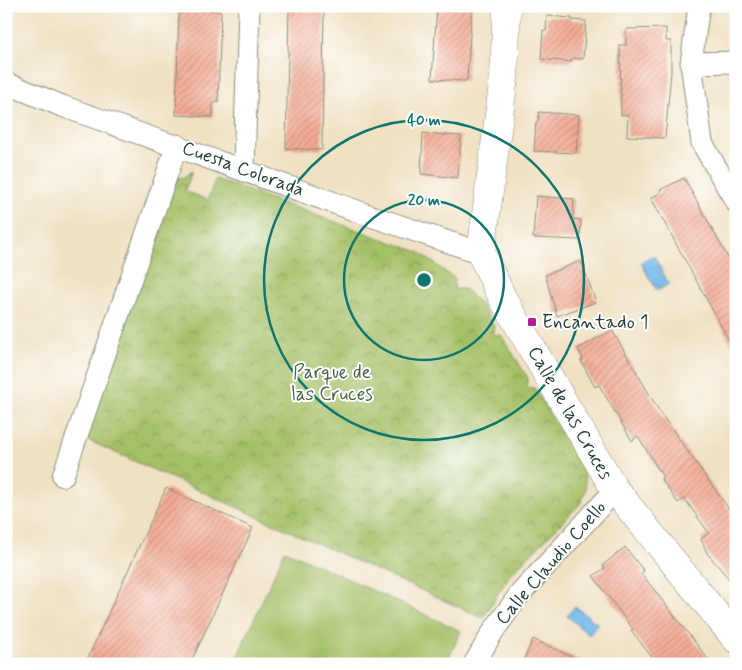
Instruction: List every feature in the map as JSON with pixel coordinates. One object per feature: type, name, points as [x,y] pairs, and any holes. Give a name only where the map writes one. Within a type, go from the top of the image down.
[{"type":"street","points":[[244,169],[249,6]]},
{"type":"street","points":[[481,252],[504,77],[507,6]]},
{"type":"street","points":[[700,6],[692,63],[702,143],[736,202]]},
{"type":"street","points":[[692,63],[736,62]]},
{"type":"street","name":"Cuesta Colorada","points":[[6,83],[62,106],[177,145],[371,216],[481,252]]},
{"type":"street","points":[[63,476],[177,145]]},
{"type":"street","name":"Calle de las Cruces","points":[[481,252],[502,297],[615,490],[736,639]]},
{"type":"street","name":"Calle Claudio Coello","points":[[474,664],[494,630],[520,594],[615,490]]},
{"type":"green space","name":"Parque de las Cruces","points":[[192,171],[185,191],[208,200],[215,179],[419,252],[455,279],[454,289],[465,289],[480,304],[494,326],[493,334],[501,335],[528,378],[526,387],[534,388],[584,470],[586,488],[581,503],[509,576],[483,618],[85,439],[176,178],[184,177]]},
{"type":"green space","points":[[285,550],[461,631],[446,664],[234,664]]},
{"type":"water","points":[[654,256],[669,284],[657,291],[641,263]]},
{"type":"water","points":[[575,606],[598,624],[589,635],[567,616]]},
{"type":"building","points":[[289,6],[324,6],[322,150],[286,148]]},
{"type":"building","points":[[437,6],[472,6],[467,80],[432,79]]},
{"type":"building","points":[[179,9],[221,11],[218,102],[213,102],[213,117],[176,115]]},
{"type":"building","points":[[547,16],[586,21],[583,59],[572,58],[571,62],[541,59],[543,30],[546,31]]},
{"type":"building","points":[[666,28],[666,41],[671,41],[671,72],[665,138],[627,136],[628,115],[621,115],[620,45],[626,45],[626,29]]},
{"type":"building","points":[[539,112],[579,115],[576,153],[534,151],[536,122],[538,122]]},
{"type":"building","points":[[423,133],[461,136],[458,178],[421,174]]},
{"type":"building","points":[[684,178],[731,263],[729,264],[736,277],[736,353],[651,198],[660,193],[660,190]]},
{"type":"building","points":[[536,196],[574,199],[573,219],[581,220],[580,240],[533,238]]},
{"type":"building","points":[[581,261],[596,302],[557,316],[545,275]]},
{"type":"building","points":[[612,330],[661,414],[736,519],[736,587],[707,553],[701,539],[709,533],[684,498],[678,503],[661,479],[663,477],[638,436],[632,441],[599,385],[595,387],[581,361],[583,359],[578,349]]},
{"type":"building","points":[[166,488],[253,528],[190,664],[85,664]]},
{"type":"building","points":[[625,547],[644,571],[641,573],[712,664],[657,664],[631,630],[633,629],[593,576],[605,568],[603,565]]},
{"type":"building","points":[[533,639],[588,664],[522,664]]},
{"type":"place","name":"Encantado 1","points":[[532,322]]}]
